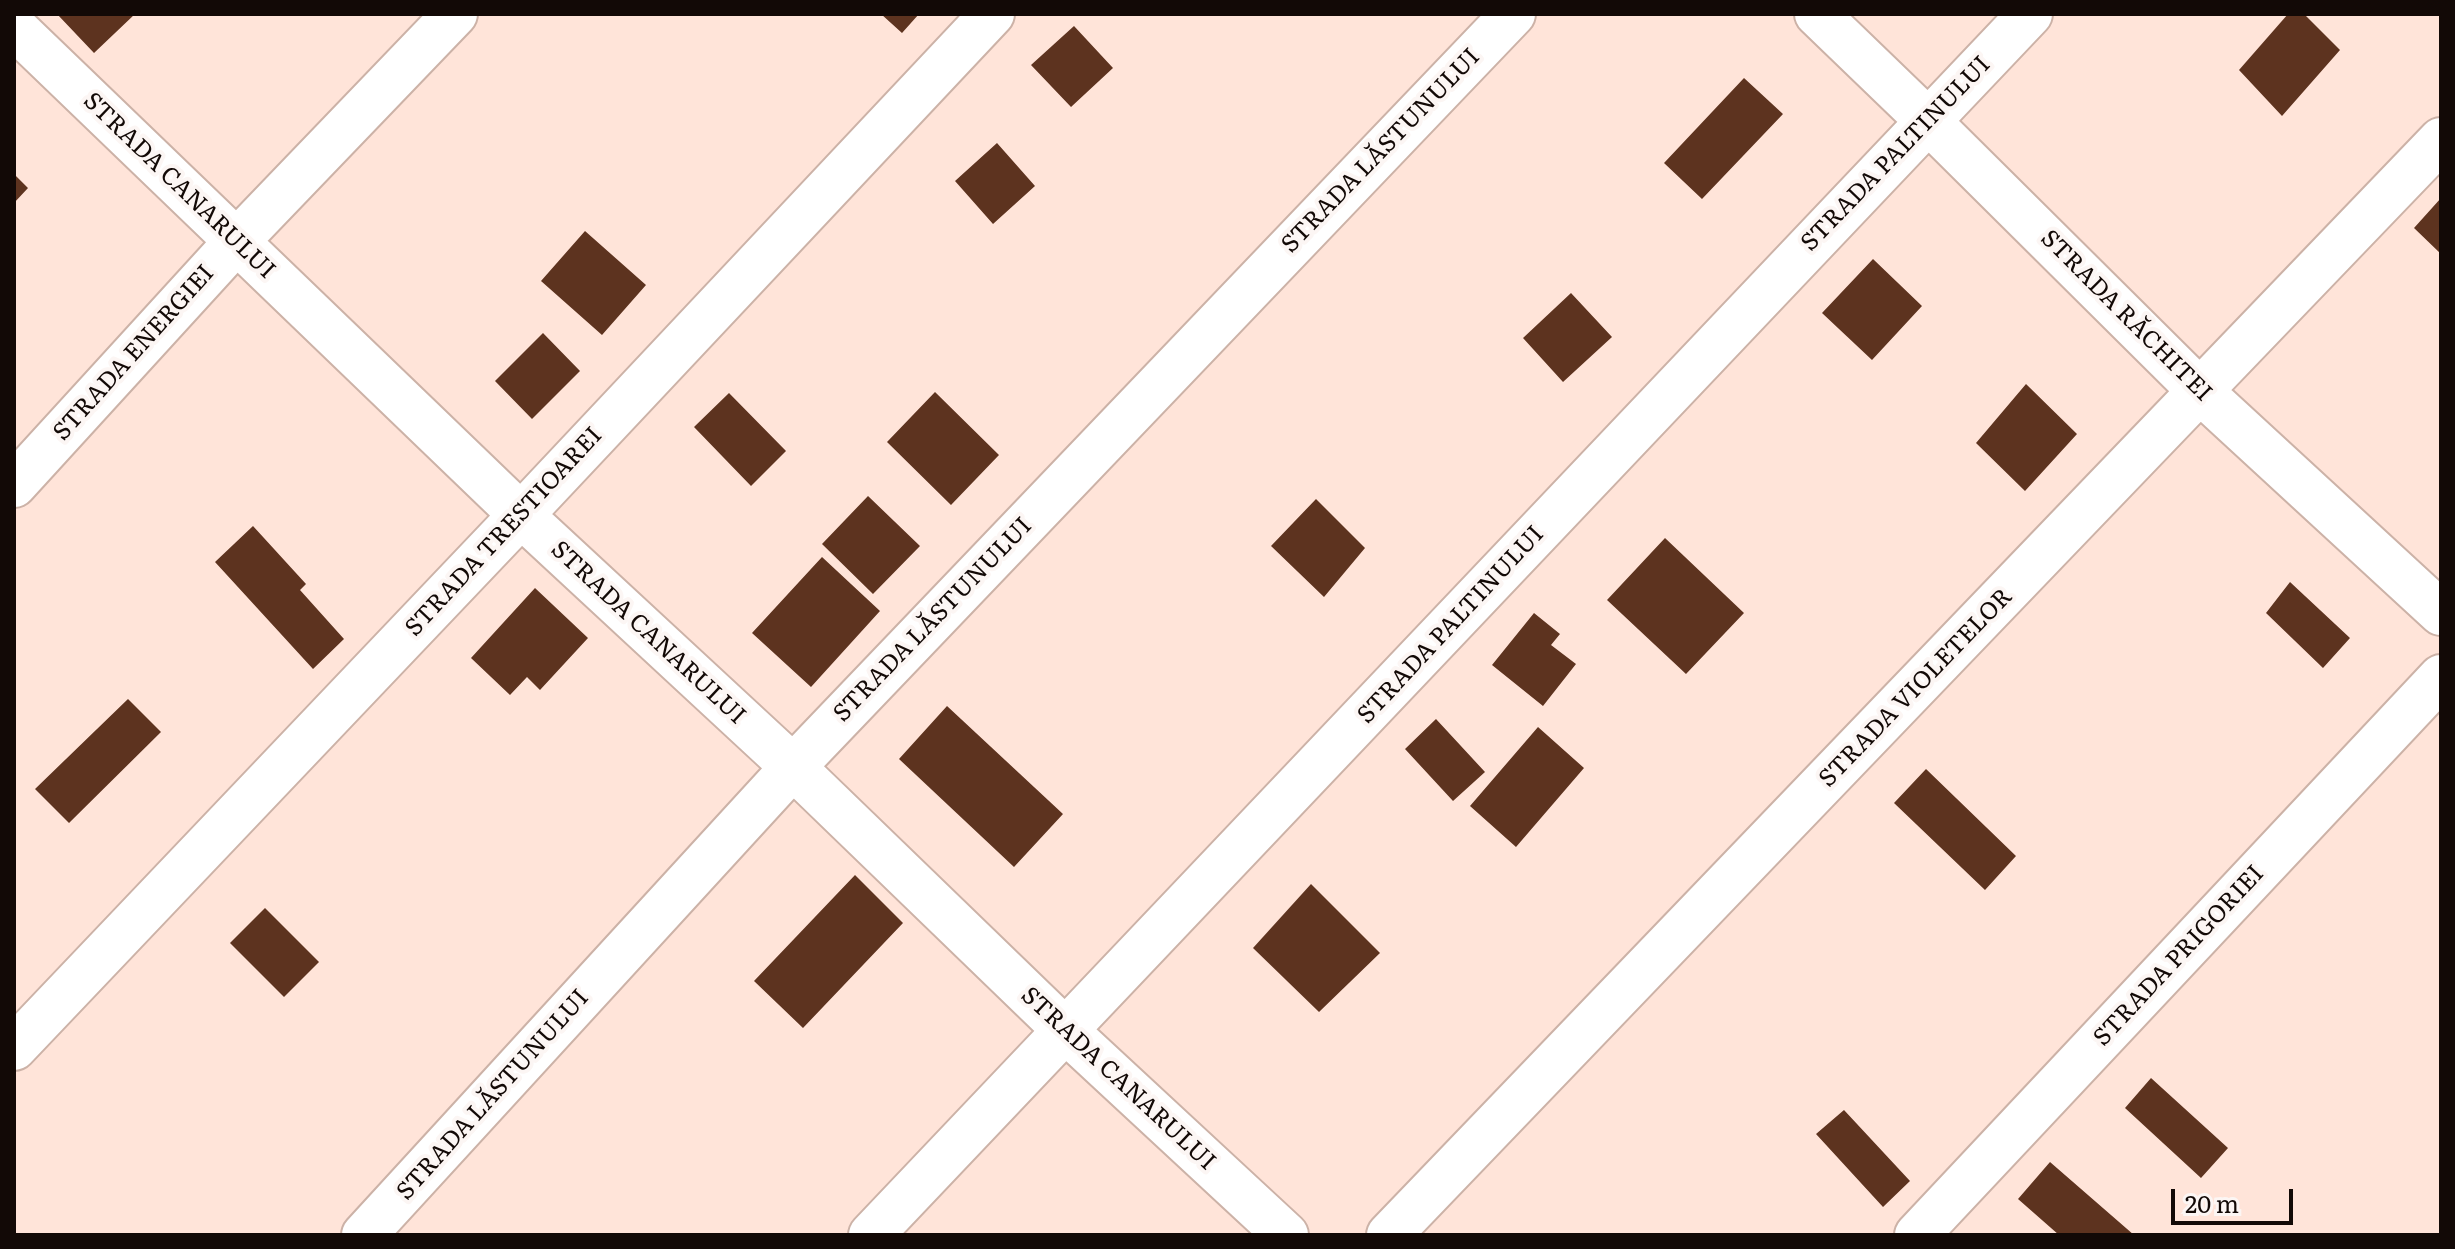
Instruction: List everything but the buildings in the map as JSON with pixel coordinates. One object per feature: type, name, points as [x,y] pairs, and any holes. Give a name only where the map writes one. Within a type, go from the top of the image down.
[{"type":"street","name":"STRADA ENERGIEI","points":[[14,485],[236,242],[455,14]]},
{"type":"street","name":"STRADA TRESTIOAREI","points":[[14,1048],[992,14]]},
{"type":"street","name":"STRADA LĂSTUNULUI","points":[[364,1235],[793,767],[1513,14]]},
{"type":"street","name":"STRADA RĂCHITEI","points":[[1817,14],[2201,392],[2441,613]]},
{"type":"street","name":"STRADA PALTINULUI","points":[[871,1235],[2030,14]]},
{"type":"street","name":"STRADA CANARULUI","points":[[14,27],[521,515],[793,767],[1066,1031],[1286,1235]]},
{"type":"street","name":"STRADA VIOLETELOR","points":[[1389,1235],[2441,140]]},
{"type":"street","name":"STRADA PRIGORIEI","points":[[1917,1235],[2441,677]]}]
